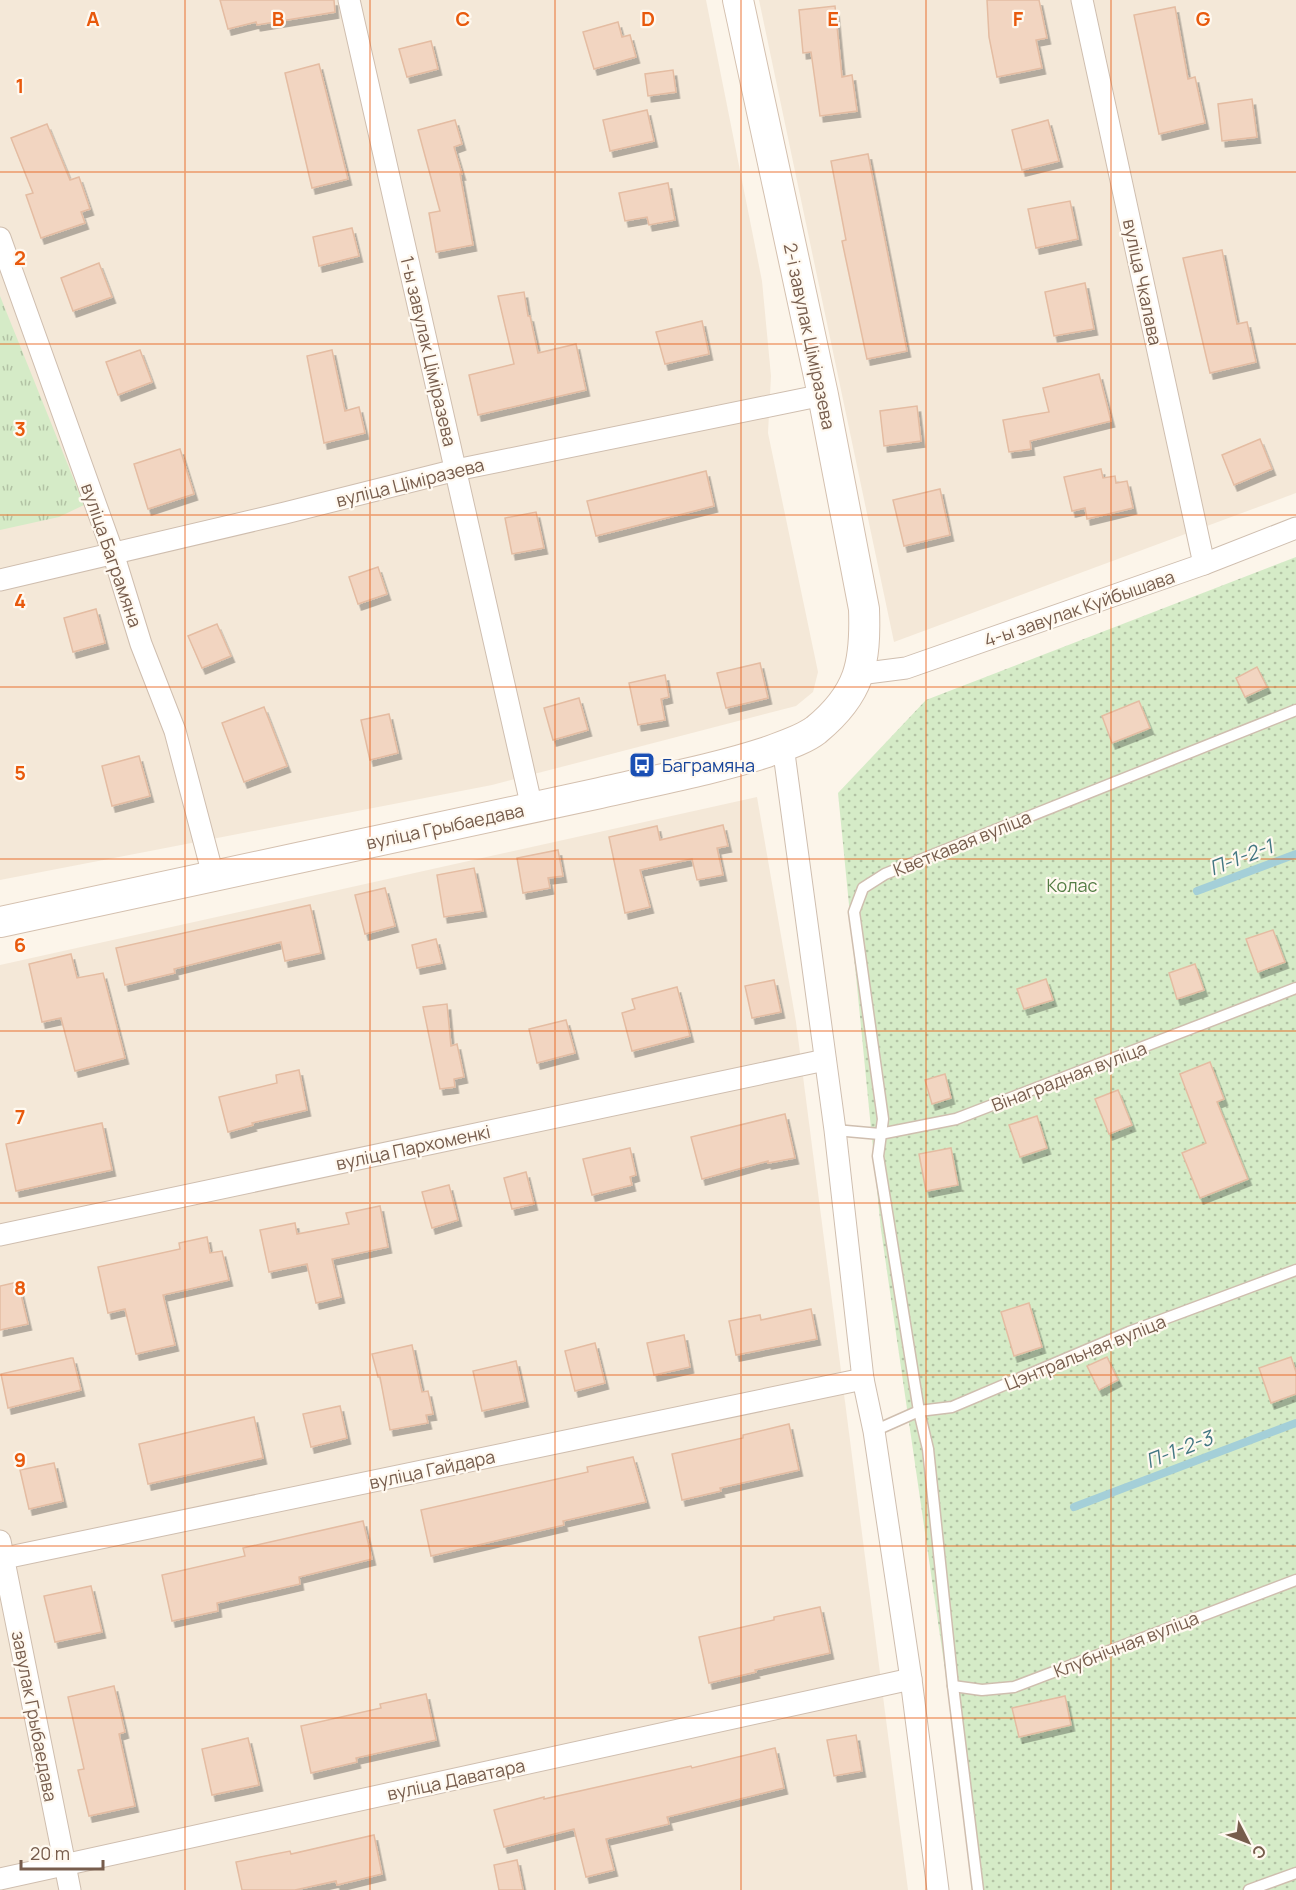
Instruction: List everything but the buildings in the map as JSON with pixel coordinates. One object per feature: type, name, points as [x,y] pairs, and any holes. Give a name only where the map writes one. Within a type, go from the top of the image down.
[{"type":"street","name":"1-ы завулак Ціміразева","points":[[349,0],[532,808]]},
{"type":"street","name":"2-і завулак Ціміразева","points":[[738,0],[823,395],[864,609],[865,644],[859,674]]},
{"type":"street","name":"вуліца Чкалава","points":[[1082,0],[1204,564]]},
{"type":"street","name":"вуліца Баграмяна","points":[[0,238],[112,553],[141,644],[175,731],[213,875]]},
{"type":"street","name":"вуліца Ціміразева","points":[[0,580],[456,470],[823,395]]},
{"type":"street","name":"4-ы завулак Куйбышава","points":[[859,674],[906,668],[1204,564],[1296,528]]},
{"type":"street","name":"вуліца Грыбаедава","points":[[0,922],[532,808],[738,761],[783,746],[814,732],[842,705],[859,674]]},
{"type":"street","points":[[783,746],[834,1130],[863,1379],[874,1431],[911,1680],[938,1890]]},
{"type":"street","name":"вуліца Пархоменкі","points":[[0,1235],[825,1060]]},
{"type":"street","name":"вуліца Гайдара","points":[[1,1553],[863,1379]]},
{"type":"street","name":"завулак Грыбаедава","points":[[1,1553],[70,1890]]},
{"type":"street","name":"вуліца Даватара","points":[[0,1879],[911,1680]]},
{"type":"lane","name":"Кветкавая вуліца","points":[[978,1890],[953,1686],[928,1449],[919,1411],[879,1166],[878,1156],[883,1119],[854,912],[863,888],[885,874],[1296,710]]},
{"type":"lane","name":"Вінаградная вуліца","points":[[834,1130],[880,1134],[956,1119],[1296,987]]},
{"type":"lane","name":"Цэнтральная вуліца","points":[[874,1431],[919,1411],[952,1407],[1129,1332],[1296,1270]]},
{"type":"lane","name":"Клубнічная вуліца","points":[[953,1686],[982,1690],[1014,1687],[1296,1580]]},
{"type":"lane","points":[[1249,1890],[1296,1873]]},
{"type":"shaded area","points":[[0,0],[706,0],[762,281],[771,376],[768,433],[818,672],[813,692],[796,706],[492,785],[0,880]]},
{"type":"shaded area","points":[[759,0],[1296,0],[1296,493],[894,642]]},
{"type":"shaded area","points":[[757,797],[796,1022],[908,1890],[0,1890],[0,965]]},
{"type":"green space","points":[[0,296],[84,505],[59,517],[0,530]]},
{"type":"green space","name":"Колас","points":[[1296,557],[1296,1890],[977,1890],[881,1230],[838,793],[926,700]]},
{"type":"waterway","name":"П-1-2-1","points":[[1197,891],[1296,854]]},
{"type":"waterway","name":"П-1-2-3","points":[[1074,1507],[1296,1423]]},
{"type":"place","name":"Баграмяна","points":[[642,765]]}]
